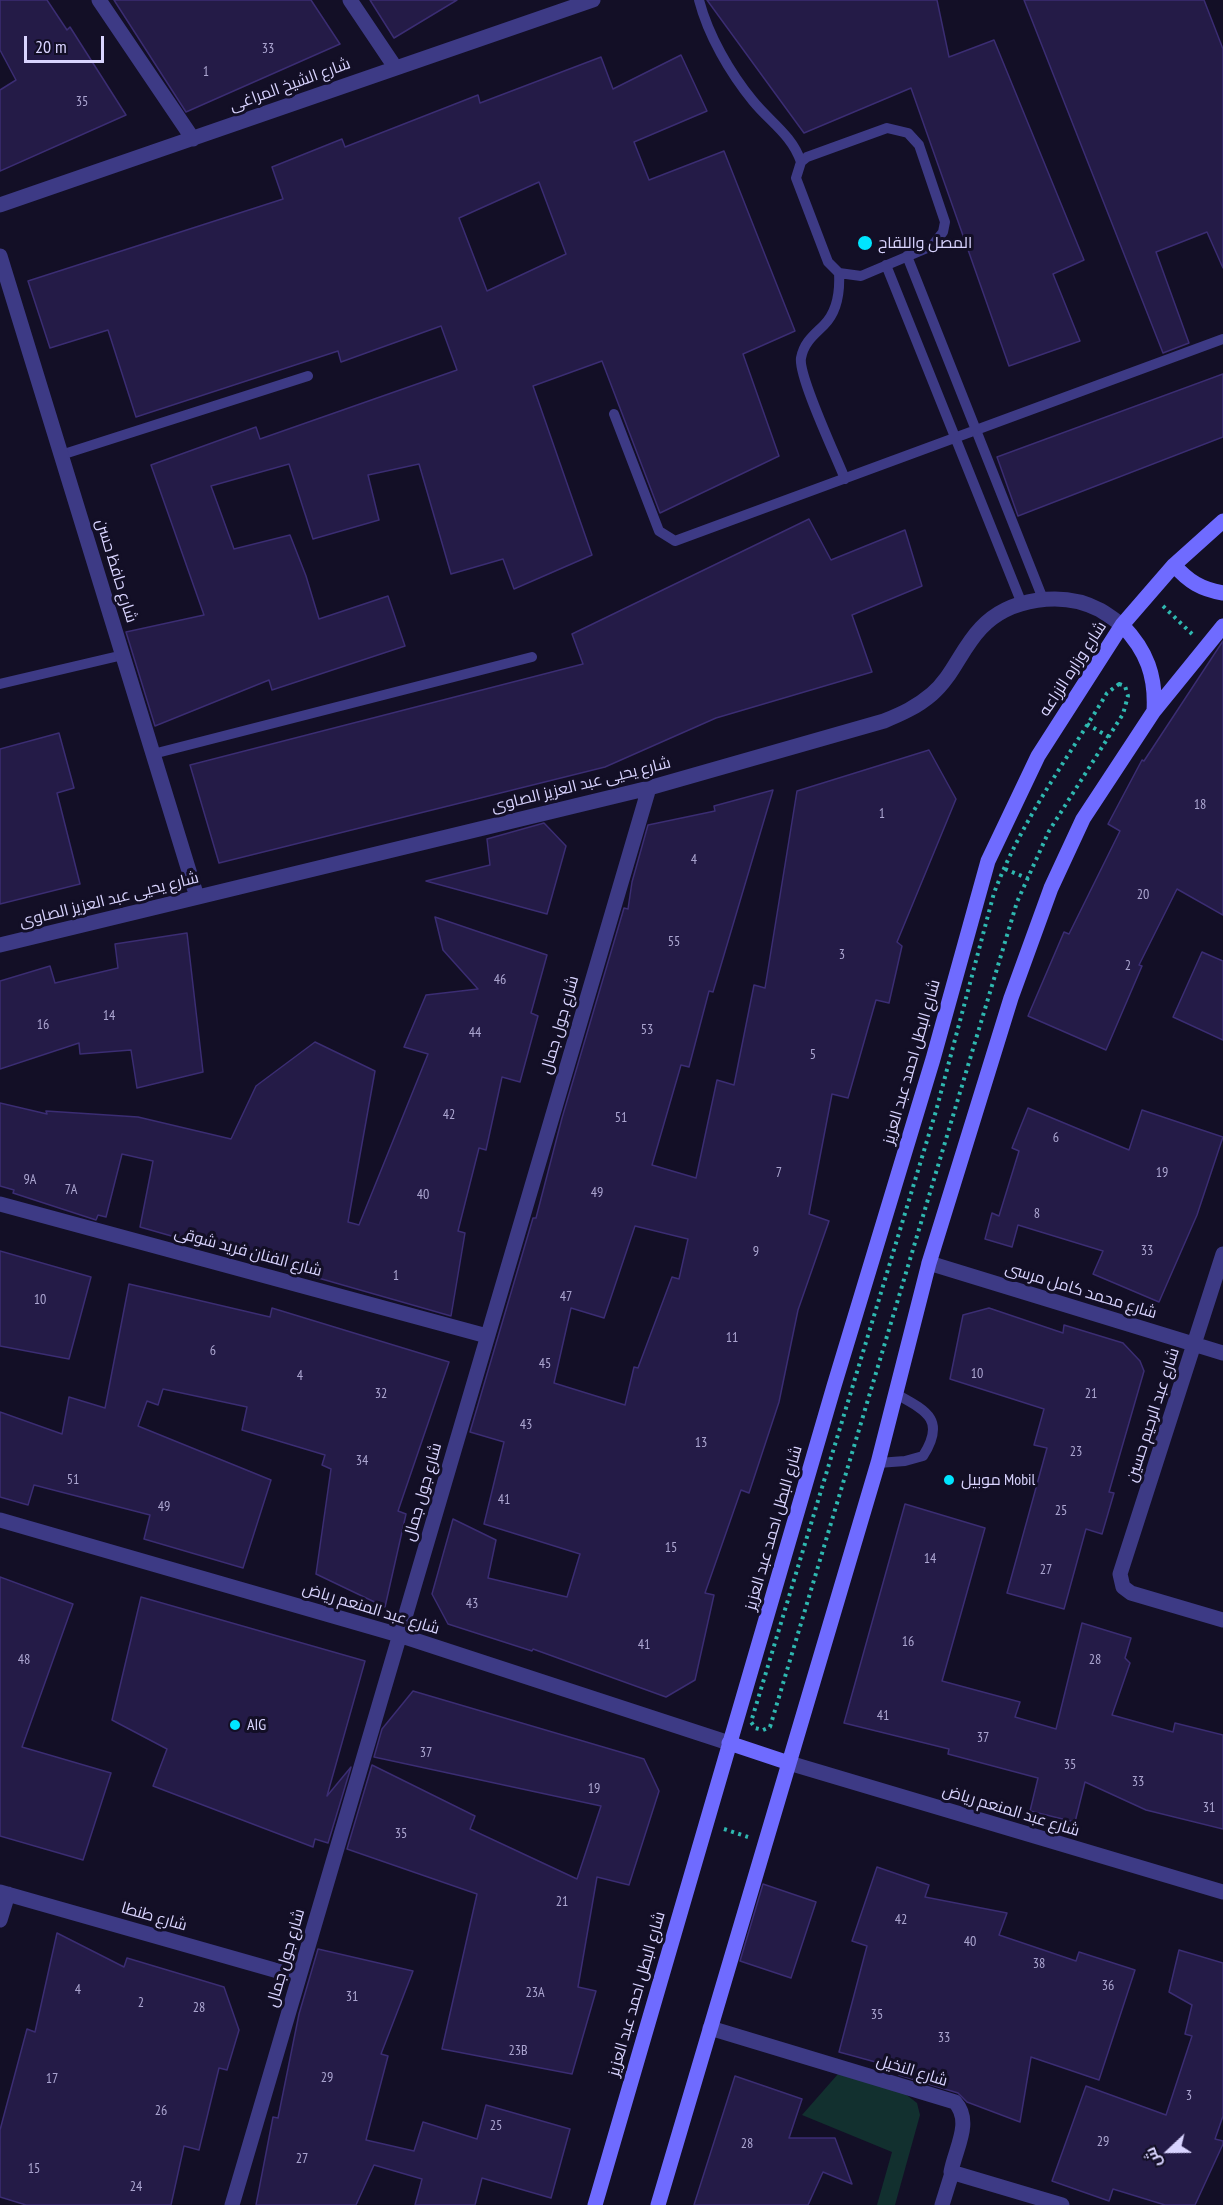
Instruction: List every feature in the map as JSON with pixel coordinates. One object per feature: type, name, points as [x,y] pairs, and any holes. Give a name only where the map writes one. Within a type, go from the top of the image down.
[{"type":"main road","name":"شارع وزاره الزراعه","points":[[988,861],[1038,756],[1122,625],[1174,565],[1223,521]]},
{"type":"main road","points":[[1174,565],[1187,580],[1204,589],[1223,593]]},
{"type":"main road","points":[[1122,625],[1136,639],[1153,673],[1154,711]]},
{"type":"main road","points":[[658,2205],[878,1463],[929,1263],[1011,998],[1051,888],[1083,819],[1154,711],[1223,626]]},
{"type":"main road","name":"شارع البطل احمد عبد العزيز","points":[[595,2205],[729,1743],[933,1059],[988,861]]},
{"type":"main road","points":[[729,1743],[789,1763]]},
{"type":"street","points":[[99,0],[193,139]]},
{"type":"street","points":[[350,0],[395,67]]},
{"type":"street","name":"شارع الشيخ المراغى","points":[[0,205],[593,0]]},
{"type":"street","name":"شارع حافظ حسن","points":[[0,256],[197,897]]},
{"type":"street","name":"شارع يحيى عبد العزيز الصاوى","points":[[0,945],[649,788],[884,721],[910,710],[932,694],[951,673],[964,649],[981,627],[1004,610],[1022,604],[1043,599],[1072,600],[1099,609],[1122,625]]},
{"type":"street","name":"شارع جول جمال","points":[[232,2205],[649,788]]},
{"type":"street","name":"شارع الفنان فريد شوقى","points":[[0,1204],[488,1336]]},
{"type":"street","name":"شارع عبد الرحيم حسين","points":[[1223,1254],[1120,1574],[1123,1587],[1137,1595],[1223,1620]]},
{"type":"street","name":"شارع محمد كامل مرسى","points":[[929,1263],[1223,1353]]},
{"type":"street","name":"شارع عبد المنعم رياض","points":[[0,1520],[399,1635],[729,1743]]},
{"type":"street","name":"شارع عبد المنعم رياض","points":[[789,1763],[1223,1892]]},
{"type":"street","points":[[0,1920],[4,1893]]},
{"type":"street","name":"شارع طنطا","points":[[4,1893],[299,1977]]},
{"type":"street","name":"شارع النخيل","points":[[710,2028],[955,2102],[962,2110],[964,2126],[950,2170],[952,2173]]},
{"type":"street","points":[[942,2205],[952,2173],[1062,2205]]},
{"type":"lane","points":[[699,0],[720,50],[735,75],[752,100],[790,140],[801,162],[796,178],[828,262],[839,273],[861,276],[932,246],[939,240],[945,222],[914,138],[901,129],[887,128],[801,162]]},
{"type":"lane","points":[[907,256],[1043,599]]},
{"type":"lane","points":[[886,265],[1022,604]]},
{"type":"lane","points":[[839,273],[839,295],[836,306],[825,325],[817,330],[805,347],[801,366],[844,479]]},
{"type":"lane","points":[[614,414],[659,531],[675,541],[1223,339]]},
{"type":"lane","points":[[61,455],[308,376]]},
{"type":"lane","points":[[0,684],[123,655]]},
{"type":"lane","points":[[153,754],[532,657]]},
{"type":"lane","points":[[878,1463],[905,1461],[923,1456],[934,1439],[932,1420],[918,1406],[896,1394]]},
{"type":"path","points":[[1149,593],[1205,646]]},
{"type":"path","points":[[1119,684],[1125,686],[1128,696],[1126,706],[1108,737],[1053,824],[1027,878],[1005,939],[770,1727],[763,1730],[756,1728],[751,1722],[936,1111],[986,919],[1004,868],[1030,818],[1088,725],[1112,687],[1119,684]]},
{"type":"path","points":[[1066,712],[1128,748]]},
{"type":"path","points":[[988,861],[1051,888]]},
{"type":"path","points":[[706,1822],[765,1844]]},
{"type":"green space","points":[[838,2074],[904,2093],[917,2103],[920,2115],[895,2205],[877,2205],[892,2152],[802,2115]]},
{"type":"building","points":[[0,0],[47,0],[67,30],[70,27],[126,115],[0,171],[0,90],[16,80],[0,50]]},
{"type":"building","points":[[114,0],[311,0],[340,44],[186,112]]},
{"type":"building","points":[[370,0],[457,0],[394,38]]},
{"type":"building","points":[[707,0],[937,0],[949,57],[994,40],[1084,260],[1053,274],[1080,341],[1009,366],[911,88],[804,133]]},
{"type":"building","points":[[1024,0],[1204,0],[1223,49],[1223,268],[1207,232],[1156,252],[1189,343],[1163,353]]},
{"type":"building","points":[[681,55],[707,111],[634,142],[649,180],[724,151],[795,331],[743,354],[779,456],[660,513],[602,361],[533,386],[592,555],[514,589],[503,559],[451,574],[419,464],[368,475],[379,520],[313,539],[289,464],[211,486],[234,549],[290,535],[319,619],[388,596],[405,646],[272,690],[269,680],[155,726],[126,632],[204,615],[151,465],[256,427],[260,439],[457,370],[441,326],[341,362],[338,351],[136,417],[108,330],[50,348],[28,281],[283,199],[272,167],[342,139],[345,147],[478,95],[480,103],[601,57],[613,89]],"holes":[[[539,182],[566,254],[487,291],[459,218]]]},
{"type":"building","points":[[1223,374],[1223,437],[1018,516],[997,457]]},
{"type":"building","points":[[809,519],[831,560],[905,530],[922,586],[852,615],[872,672],[716,718],[605,767],[219,863],[190,765],[583,664],[572,634]]},
{"type":"building","points":[[1223,641],[1223,915],[1177,889],[1139,965],[1142,966],[1106,1050],[1028,1016],[1064,932],[1069,934],[1120,831],[1108,824],[1142,760],[1144,761]]},
{"type":"building","points":[[59,733],[74,788],[57,793],[80,884],[0,904],[0,749]]},
{"type":"building","points":[[929,750],[956,799],[897,942],[902,946],[889,1003],[876,1000],[848,1098],[832,1094],[809,1214],[829,1221],[798,1310],[779,1402],[749,1493],[741,1490],[705,1593],[714,1595],[695,1680],[666,1697],[533,1649],[532,1651],[448,1624],[432,1594],[453,1519],[496,1540],[488,1578],[567,1597],[580,1554],[484,1524],[504,1442],[470,1432],[533,1218],[536,1218],[562,1118],[624,908],[628,909],[632,882],[648,825],[715,811],[714,806],[773,790],[713,992],[709,991],[689,1067],[681,1065],[652,1165],[696,1178],[717,1080],[734,1085],[754,985],[765,988],[797,791]],"holes":[[[635,1226],[688,1239],[679,1279],[672,1277],[638,1368],[634,1367],[625,1405],[554,1383],[571,1308],[604,1318]]]},
{"type":"building","points":[[544,823],[566,846],[547,914],[426,881],[490,865],[487,839]]},
{"type":"building","points":[[435,917],[547,955],[531,1013],[538,1016],[520,1082],[502,1077],[486,1150],[479,1148],[458,1231],[465,1233],[451,1316],[140,1227],[153,1161],[122,1154],[106,1217],[98,1215],[96,1220],[13,1193],[14,1190],[0,1186],[0,1103],[47,1114],[46,1111],[138,1117],[231,1139],[256,1086],[315,1042],[375,1071],[348,1222],[359,1225],[428,1054],[404,1047],[426,995],[478,989],[443,950]]},
{"type":"building","points":[[187,933],[203,1072],[137,1088],[131,1050],[80,1054],[79,1043],[0,1069],[0,981],[50,966],[55,983],[118,968],[115,944]]},
{"type":"building","points":[[1202,952],[1223,961],[1223,1040],[1173,1017]]},
{"type":"building","points":[[1028,1108],[1129,1150],[1142,1110],[1223,1137],[1197,1215],[1159,1302],[1093,1274],[1103,1251],[1018,1225],[1012,1247],[985,1239],[992,1213],[999,1216],[1019,1151],[1012,1148]]},
{"type":"building","points":[[0,1251],[91,1277],[69,1359],[0,1346]]},
{"type":"building","points":[[129,1284],[270,1317],[272,1308],[449,1362],[398,1511],[406,1514],[385,1607],[316,1574],[331,1469],[322,1465],[325,1455],[242,1430],[247,1407],[163,1389],[158,1405],[147,1401],[138,1426],[271,1480],[243,1568],[144,1539],[150,1515],[34,1485],[28,1505],[0,1497],[0,1412],[62,1434],[69,1397],[105,1408]]},
{"type":"building","points":[[989,1308],[1063,1333],[1064,1325],[1123,1343],[1140,1361],[1144,1371],[1109,1492],[1114,1493],[1102,1534],[1086,1529],[1064,1609],[1007,1593],[1047,1448],[1034,1445],[1044,1409],[950,1379],[963,1315]]},
{"type":"building","points":[[905,1504],[985,1528],[942,1681],[1020,1702],[1015,1717],[1056,1729],[1082,1623],[1131,1638],[1125,1658],[1130,1663],[1112,1715],[1173,1732],[1175,1723],[1223,1735],[1223,1829],[1146,1810],[1085,1782],[1075,1822],[1030,1811],[1038,1778],[948,1754],[949,1749],[844,1723]]},
{"type":"building","points":[[0,1577],[73,1604],[22,1747],[111,1773],[83,1860],[0,1836]]},
{"type":"building","name":"AIG","points":[[141,1597],[365,1661],[327,1796],[351,1767],[328,1843],[315,1839],[313,1847],[153,1786],[167,1749],[112,1720]]},
{"type":"building","points":[[413,1691],[644,1759],[659,1791],[629,1885],[597,1877],[578,1987],[596,1991],[572,2074],[442,2049],[477,1894],[347,1849],[372,1765],[475,1816],[470,1829],[577,1879],[601,1806],[374,1757],[382,1729]]},
{"type":"building","points":[[877,1867],[929,1885],[925,1897],[1007,1913],[999,1935],[1076,1961],[1079,1952],[1135,1970],[1099,2080],[1031,2057],[1020,2122],[967,2102],[958,2093],[899,2075],[901,2069],[839,2052],[867,1946],[852,1941]]},
{"type":"building","points":[[763,1884],[816,1902],[791,1978],[740,1961]]},
{"type":"building","points":[[57,1933],[124,1967],[127,1958],[224,1987],[239,2030],[227,2070],[219,2068],[199,2150],[184,2146],[171,2205],[26,2205],[0,2197],[0,2130],[27,2029],[35,2032]]},
{"type":"building","points":[[318,1949],[413,1971],[381,2054],[388,2056],[366,2140],[414,2151],[423,2122],[477,2139],[486,2105],[570,2129],[551,2198],[482,2178],[475,2205],[415,2205],[422,2179],[374,2165],[356,2205],[256,2205],[273,2117],[278,2118],[299,2014]]},
{"type":"building","points":[[1179,1950],[1223,1963],[1223,2116],[1215,2139],[1223,2141],[1223,2144],[1195,2205],[1165,2205],[1113,2189],[1109,2201],[1052,2181],[1086,2086],[1166,2115],[1192,2036],[1185,2034],[1192,2005],[1169,1992]]},
{"type":"building","points":[[735,2076],[802,2099],[789,2138],[835,2138],[852,2184],[823,2172],[808,2205],[694,2205]]},
{"type":"place","name":"المصل واللقاح","points":[[865,243]]},
{"type":"place","name":"موبيل Mobil","points":[[949,1480]]},
{"type":"place","name":"AIG","points":[[235,1725]]}]
